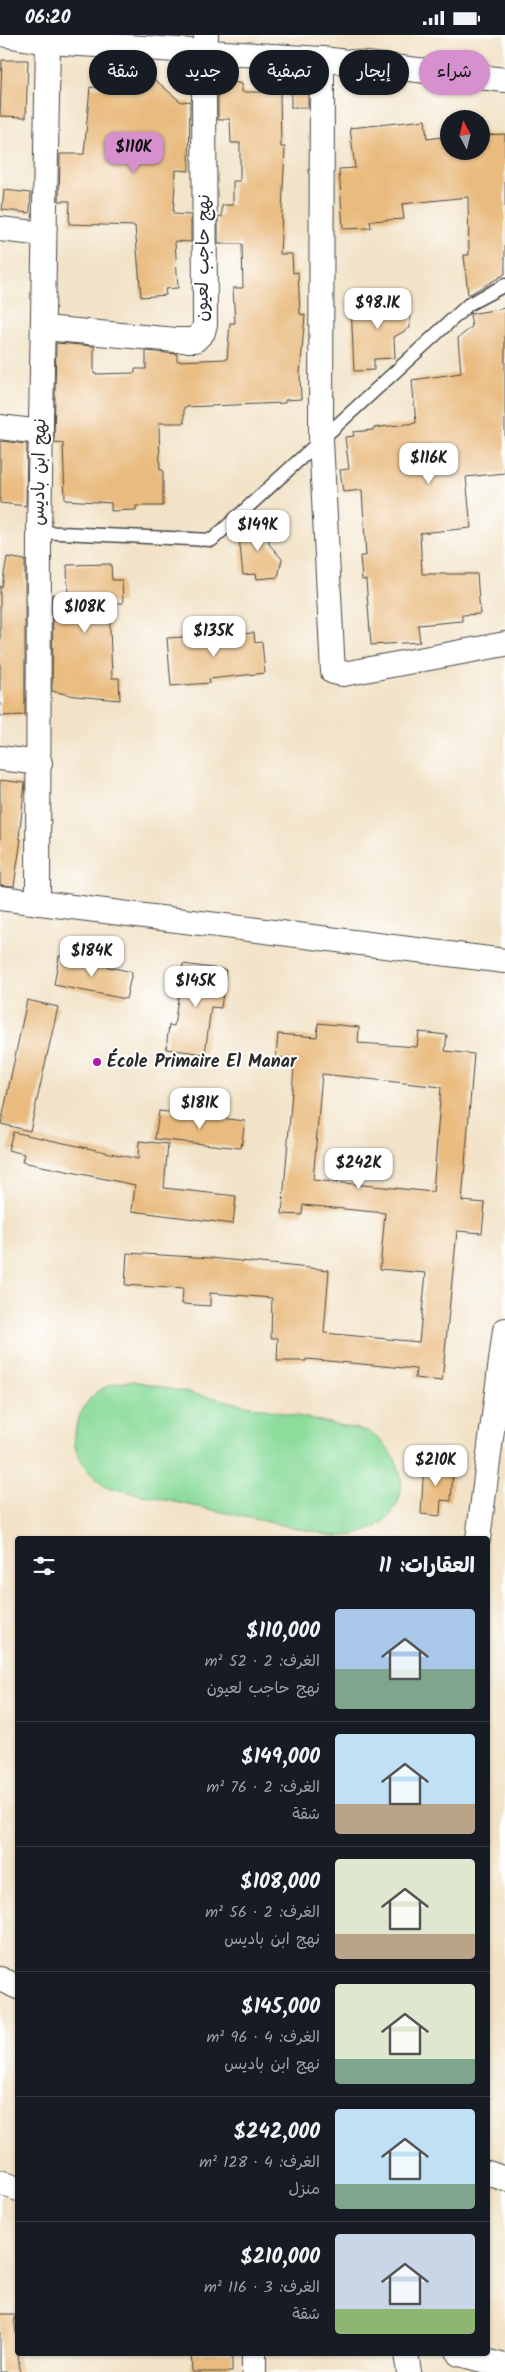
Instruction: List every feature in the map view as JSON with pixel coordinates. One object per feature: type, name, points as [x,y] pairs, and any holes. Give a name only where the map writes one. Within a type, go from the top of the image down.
[{"type":"street","points":[[6,35],[48,41],[205,43],[256,50]]},
{"type":"street","name":"نهج ابن باديس","points":[[38,903],[40,432],[44,328],[48,41]]},
{"type":"street","name":"نهج حاجب لعيون","points":[[44,328],[176,341],[194,340],[203,332],[205,324],[205,43]]},
{"type":"street","points":[[329,60],[505,80]]},
{"type":"street","points":[[322,95],[321,440],[333,667],[335,674],[505,644]]},
{"type":"street","points":[[0,229],[44,234]]},
{"type":"street","points":[[0,427],[40,432]]},
{"type":"street","points":[[0,758],[40,763]]},
{"type":"street","points":[[0,898],[505,961]]},
{"type":"street","points":[[478,1536],[505,1329]]},
{"type":"street","points":[[0,1979],[15,1986]]},
{"type":"street","points":[[490,2174],[505,2179]]},
{"type":"street","points":[[0,2182],[15,2188]]},
{"type":"street","points":[[254,2356],[254,2372]]},
{"type":"street","points":[[406,2356],[410,2372]]},
{"type":"street","points":[[467,2356],[505,2366]]},
{"type":"lane","points":[[39,532],[212,540],[469,304],[505,285]]},
{"type":"green space","points":[[134,1381],[367,1431],[385,1446],[397,1463],[401,1481],[399,1498],[391,1514],[377,1526],[358,1534],[334,1536],[105,1487],[86,1469],[80,1460],[75,1447],[75,1429],[81,1412],[91,1397],[97,1392],[115,1384]]},
{"type":"building","points":[[2,60],[28,60],[26,117],[0,116]]},
{"type":"building","points":[[157,82],[167,90],[167,95],[173,95],[181,102],[190,101],[189,171],[176,170],[173,214],[191,215],[191,242],[175,241],[178,288],[165,289],[166,295],[141,297],[135,226],[69,224],[70,201],[59,201],[60,154],[84,154],[89,95],[157,95]]},
{"type":"building","points":[[239,83],[242,84],[242,92],[249,92],[249,95],[280,95],[281,147],[285,147],[280,254],[292,254],[293,273],[298,272],[300,314],[305,315],[300,374],[301,399],[285,400],[285,403],[184,407],[184,423],[159,423],[160,470],[163,470],[163,506],[136,506],[136,510],[111,511],[111,503],[65,500],[63,443],[54,442],[56,343],[94,346],[94,374],[135,373],[135,369],[146,369],[146,351],[177,354],[177,361],[227,359],[230,323],[235,323],[233,288],[243,288],[242,244],[218,244],[218,216],[222,217],[222,205],[233,205],[233,181],[240,181],[240,143],[231,143],[230,119],[218,120],[218,95],[239,95]]},
{"type":"building","points":[[291,95],[308,95],[308,108],[291,108]]},
{"type":"building","points":[[425,120],[427,139],[440,137],[440,160],[490,160],[490,135],[505,134],[505,274],[468,295],[464,255],[469,255],[468,197],[402,204],[404,219],[370,221],[371,228],[343,229],[339,169],[355,168],[350,128]]},
{"type":"building","points":[[4,190],[31,193],[30,213],[2,210]]},
{"type":"building","points":[[409,296],[410,328],[394,337],[395,358],[374,359],[374,370],[354,371],[351,305],[374,304],[374,298]]},
{"type":"building","points":[[505,308],[505,473],[466,477],[471,528],[420,533],[422,574],[477,574],[480,614],[462,615],[462,621],[418,625],[420,642],[371,645],[366,580],[362,580],[360,556],[366,556],[362,490],[343,492],[340,470],[349,469],[345,437],[354,436],[353,432],[373,430],[373,428],[416,423],[412,380],[461,373],[458,338],[472,327],[470,314]]},
{"type":"building","points":[[0,441],[27,444],[26,506],[0,503]]},
{"type":"building","points":[[247,519],[253,526],[268,523],[269,544],[282,559],[278,577],[257,579],[256,574],[243,575],[238,527]]},
{"type":"building","points":[[7,557],[25,560],[25,715],[0,716],[0,586],[2,587]]},
{"type":"building","points":[[111,564],[112,580],[122,580],[123,603],[109,603],[112,678],[119,678],[120,700],[75,696],[52,691],[53,594],[68,597],[67,565]]},
{"type":"building","points":[[254,633],[255,643],[262,642],[265,673],[209,679],[210,683],[171,686],[167,638]]},
{"type":"building","points":[[0,780],[25,783],[19,838],[21,839],[14,886],[0,885]]},
{"type":"building","points":[[59,956],[132,972],[126,999],[54,985]]},
{"type":"building","points":[[183,964],[226,970],[221,1008],[211,1007],[205,1054],[166,1049],[169,1025],[174,1026]]},
{"type":"building","points":[[27,1000],[58,1007],[30,1131],[1,1124]]},
{"type":"building","points":[[318,1023],[359,1027],[358,1043],[417,1047],[419,1032],[447,1035],[445,1051],[474,1054],[462,1201],[485,1203],[482,1233],[457,1231],[442,1381],[415,1378],[416,1369],[306,1359],[306,1361],[277,1361],[278,1338],[271,1338],[272,1298],[210,1293],[210,1306],[182,1304],[183,1289],[125,1285],[127,1253],[211,1258],[329,1270],[324,1333],[419,1342],[426,1273],[380,1269],[385,1213],[303,1205],[302,1215],[282,1214],[294,1067],[281,1067],[282,1057],[276,1057],[278,1034],[317,1037]],"holes":[[[322,1074],[441,1087],[433,1192],[313,1180]]]},
{"type":"building","points":[[159,1111],[245,1121],[241,1148],[155,1139]]},
{"type":"building","points":[[13,1132],[138,1159],[139,1141],[168,1144],[164,1188],[236,1196],[233,1224],[132,1211],[135,1185],[22,1162],[24,1154],[8,1150]]},
{"type":"building","points":[[424,1462],[449,1464],[449,1470],[453,1470],[451,1501],[441,1500],[440,1516],[421,1514]]},
{"type":"building","points":[[0,2314],[14,2314],[15,2356],[18,2356],[20,2372],[0,2372]]},
{"type":"building","points":[[191,2356],[232,2356],[232,2372],[192,2372]]},
{"type":"place","name":"École Primaire El Manar","points":[[97,1062]]}]
